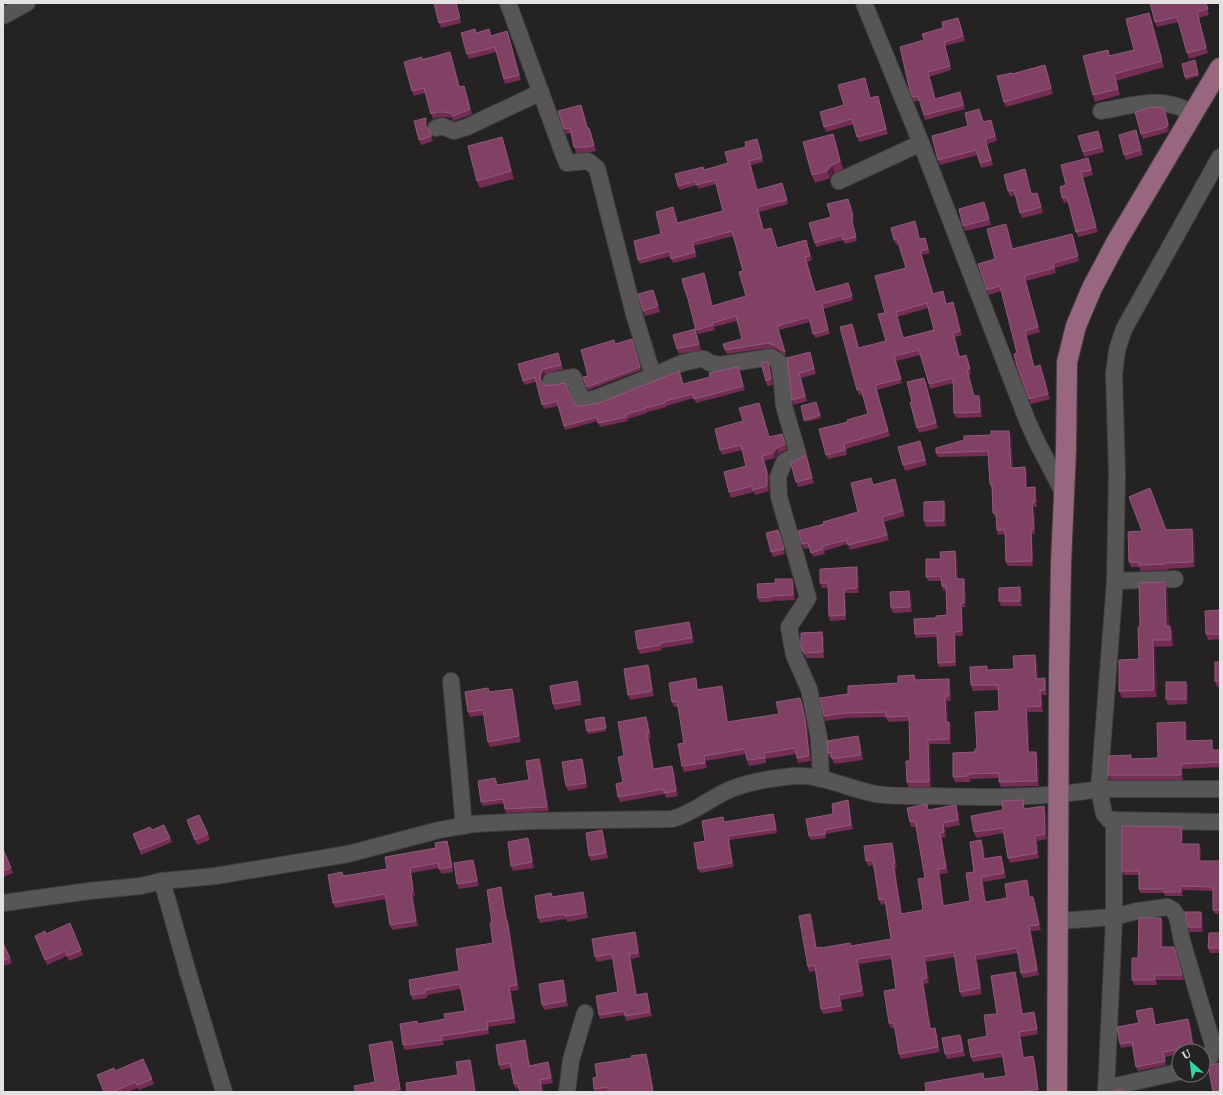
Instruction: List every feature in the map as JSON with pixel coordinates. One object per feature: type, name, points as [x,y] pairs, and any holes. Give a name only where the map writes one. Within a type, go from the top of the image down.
[{"type":"main road","points":[[1057,1092],[1065,920],[1060,794],[1059,675],[1066,450],[1067,362],[1076,326],[1092,288],[1117,241],[1220,68]]},
{"type":"street","points":[[3,16],[28,3]]},
{"type":"street","points":[[508,3],[562,153],[568,163],[588,161],[597,168],[634,314],[653,376]]},
{"type":"street","points":[[864,3],[921,143],[1027,420],[1064,494]]},
{"type":"street","points":[[436,128],[442,126],[454,131],[461,129],[541,92]]},
{"type":"street","points":[[1101,111],[1137,104],[1152,103],[1170,104],[1193,113]]},
{"type":"street","points":[[839,181],[921,143]]},
{"type":"street","points":[[1171,1074],[1106,1090],[1110,918],[1102,803],[1115,581],[1117,474],[1114,374],[1117,350],[1124,329],[1220,157]]},
{"type":"street","points":[[551,381],[573,377],[582,401],[597,398],[682,363],[698,359],[704,359],[720,365],[770,357],[779,362],[784,406],[798,454],[784,462],[778,478],[779,497],[808,598],[789,627],[794,656],[809,689],[819,738],[821,779]]},
{"type":"street","points":[[1115,581],[1175,579]]},
{"type":"street","points":[[450,681],[464,826]]},
{"type":"street","points":[[3,903],[89,891],[141,886],[162,881],[215,876],[348,854],[440,830],[464,826],[529,821],[672,819],[682,816],[733,788],[751,783],[795,776],[821,779],[875,794],[895,796],[975,798],[1060,794],[1102,803],[1220,822]]},
{"type":"street","points":[[1102,803],[1220,789]]},
{"type":"street","points":[[162,881],[224,1092]]},
{"type":"street","points":[[1065,920],[1110,918],[1137,911],[1168,907],[1175,913],[1186,956],[1213,1045],[1213,1053],[1211,1055]]},
{"type":"street","points":[[567,1092],[572,1060],[585,1012]]},
{"type":"building","points":[[434,3],[456,3],[460,18],[439,23]]},
{"type":"building","points":[[1150,3],[1206,3],[1208,9],[1197,12],[1206,48],[1187,53],[1177,17],[1155,22]]},
{"type":"building","points":[[1149,13],[1162,61],[1114,74],[1118,89],[1093,95],[1083,56],[1108,50],[1109,56],[1134,50],[1126,19]]},
{"type":"building","points":[[958,18],[963,36],[944,42],[950,66],[928,72],[935,99],[960,92],[963,105],[924,115],[918,96],[913,97],[910,91],[900,47],[924,40],[922,34],[943,28],[942,22]]},
{"type":"building","points":[[475,29],[476,33],[489,29],[491,36],[507,31],[519,75],[504,79],[495,47],[467,54],[461,33]]},
{"type":"building","points":[[450,52],[459,87],[464,86],[470,109],[453,116],[450,113],[443,112],[431,114],[424,88],[412,91],[404,62],[422,57],[422,60]]},
{"type":"building","points":[[1195,60],[1198,74],[1185,77],[1182,64]]},
{"type":"building","points":[[1045,65],[1051,88],[1004,102],[997,76],[1012,74]]},
{"type":"building","points":[[865,78],[870,98],[878,96],[886,129],[857,137],[852,119],[824,127],[820,112],[844,105],[838,85]]},
{"type":"building","points":[[581,105],[587,128],[589,128],[594,145],[588,147],[574,147],[570,128],[564,129],[558,111]]},
{"type":"building","points":[[1152,107],[1164,108],[1168,124],[1167,127],[1141,134],[1135,112]]},
{"type":"building","points":[[979,109],[983,122],[991,120],[995,136],[985,139],[991,160],[980,163],[976,150],[938,160],[932,136],[968,126],[965,113]]},
{"type":"building","points":[[426,118],[425,125],[430,131],[431,136],[419,140],[414,121]]},
{"type":"building","points":[[1136,130],[1141,150],[1124,155],[1119,135]]},
{"type":"building","points":[[1098,131],[1102,147],[1083,152],[1078,136]]},
{"type":"building","points":[[833,134],[840,161],[832,165],[827,171],[812,175],[803,142]]},
{"type":"building","points":[[502,137],[511,171],[477,181],[468,146]]},
{"type":"building","points":[[757,139],[762,158],[749,161],[757,190],[782,183],[787,200],[757,207],[763,230],[771,228],[777,248],[806,240],[810,256],[805,257],[815,292],[848,283],[852,296],[822,304],[828,330],[813,334],[809,317],[777,326],[785,352],[768,343],[725,350],[723,344],[742,339],[736,316],[712,323],[713,325],[696,330],[682,279],[704,273],[712,306],[746,296],[739,272],[743,271],[732,231],[692,242],[695,252],[671,259],[670,251],[638,260],[634,241],[661,234],[656,212],[673,207],[677,223],[723,211],[715,180],[696,185],[696,181],[678,186],[675,174],[703,167],[704,170],[728,163],[725,152],[746,147],[745,142]]},
{"type":"building","points":[[1088,158],[1091,170],[1081,172],[1096,227],[1076,232],[1067,197],[1062,198],[1060,187],[1066,185],[1061,165]]},
{"type":"building","points":[[1025,169],[1031,194],[1037,193],[1041,207],[1020,213],[1014,190],[1008,191],[1004,175]]},
{"type":"building","points":[[848,199],[853,216],[851,217],[856,237],[843,240],[842,235],[815,243],[809,223],[831,217],[827,204]]},
{"type":"building","points":[[984,202],[989,219],[963,226],[959,209]]},
{"type":"building","points":[[915,221],[919,239],[925,238],[928,249],[920,251],[933,294],[943,291],[946,304],[953,302],[960,331],[953,333],[959,357],[966,355],[970,369],[967,370],[974,396],[979,396],[980,412],[954,413],[953,378],[929,384],[919,350],[894,356],[901,379],[875,385],[888,431],[844,444],[845,450],[826,455],[819,429],[848,422],[847,420],[868,414],[861,389],[857,390],[840,327],[852,324],[858,348],[886,341],[878,314],[885,313],[875,276],[906,268],[897,239],[894,240],[891,228]],"holes":[[[927,303],[934,330],[903,338],[896,312]]]},
{"type":"building","points":[[1006,224],[1012,249],[1072,234],[1078,256],[1053,263],[1054,268],[1024,276],[1038,327],[1025,331],[1034,367],[1040,365],[1048,394],[1029,399],[1017,366],[1014,354],[1017,353],[1000,286],[987,290],[978,264],[995,259],[987,229]]},
{"type":"building","points":[[653,290],[658,306],[643,311],[638,294]]},
{"type":"building","points":[[695,329],[699,344],[677,349],[673,335]]},
{"type":"building","points":[[632,339],[640,367],[587,387],[583,377],[588,376],[581,350],[614,340],[615,344]]},
{"type":"building","points":[[810,352],[814,369],[799,373],[805,396],[792,400],[787,358]]},
{"type":"building","points":[[558,353],[561,365],[544,369],[541,373],[540,379],[542,383],[547,386],[565,383],[574,403],[578,406],[599,403],[679,371],[683,384],[710,377],[709,373],[738,367],[743,386],[694,399],[693,394],[665,401],[665,403],[626,414],[626,417],[598,423],[597,417],[564,426],[557,401],[542,405],[535,377],[523,381],[518,364]]},
{"type":"building","points":[[768,362],[771,379],[766,381],[761,363]]},
{"type":"building","points":[[924,378],[936,423],[917,428],[910,402],[912,402],[907,382]]},
{"type":"building","points":[[816,402],[820,415],[804,420],[801,406]]},
{"type":"building","points":[[759,403],[769,437],[782,434],[785,444],[777,448],[773,453],[762,456],[767,472],[767,486],[753,490],[752,486],[729,492],[724,472],[746,466],[741,445],[720,450],[715,429],[743,421],[739,408]]},
{"type":"building","points":[[991,431],[1009,431],[1011,468],[1025,467],[1026,488],[1035,487],[1035,502],[1032,503],[1034,529],[1031,529],[1032,561],[1006,562],[1005,530],[997,530],[996,513],[993,513],[992,484],[990,484],[988,451],[936,453],[936,448],[964,440],[964,436],[991,435]]},
{"type":"building","points":[[920,441],[925,460],[903,465],[898,447]]},
{"type":"building","points":[[806,455],[812,478],[796,482],[791,463]]},
{"type":"building","points":[[871,478],[873,485],[895,479],[903,511],[882,517],[887,535],[848,545],[847,540],[822,546],[823,549],[811,553],[808,543],[802,544],[798,531],[858,512],[851,483]]},
{"type":"building","points":[[1150,488],[1166,530],[1192,529],[1193,562],[1139,565],[1139,562],[1129,562],[1128,532],[1142,531],[1129,497]]},
{"type":"building","points":[[944,501],[944,521],[924,521],[924,502]]},
{"type":"building","points":[[778,530],[784,549],[771,552],[766,533]]},
{"type":"building","points":[[955,551],[956,579],[964,579],[964,603],[961,603],[962,631],[954,632],[955,662],[938,663],[937,633],[915,634],[914,619],[936,618],[936,616],[947,615],[946,586],[942,586],[941,576],[926,577],[926,559],[941,559],[940,552]]},
{"type":"building","points":[[857,567],[857,588],[844,589],[845,615],[829,616],[828,583],[820,583],[820,569]]},
{"type":"building","points":[[775,579],[792,579],[793,595],[758,598],[757,584],[776,583]]},
{"type":"building","points":[[1165,582],[1166,626],[1170,626],[1171,640],[1153,640],[1154,690],[1119,691],[1119,660],[1139,659],[1139,583]]},
{"type":"building","points":[[1020,587],[1020,601],[999,601],[999,588]]},
{"type":"building","points":[[909,591],[910,607],[891,608],[890,592]]},
{"type":"building","points":[[1220,610],[1220,634],[1206,634],[1205,611]]},
{"type":"building","points":[[689,622],[692,638],[660,643],[660,645],[638,649],[635,631]]},
{"type":"building","points":[[822,632],[823,652],[804,653],[801,648],[801,633]]},
{"type":"building","points":[[1035,655],[1036,679],[1045,678],[1045,690],[1040,690],[1041,706],[1026,707],[1028,752],[1036,752],[1037,781],[999,782],[999,773],[968,774],[968,776],[953,777],[953,753],[975,752],[975,749],[977,749],[975,712],[999,711],[998,685],[971,685],[970,667],[987,666],[987,670],[1014,669],[1013,656]]},
{"type":"building","points":[[1215,662],[1220,662],[1220,681],[1215,681]]},
{"type":"building","points":[[648,665],[652,691],[628,695],[624,669]]},
{"type":"building","points":[[914,675],[915,680],[949,679],[949,696],[945,696],[946,722],[949,722],[949,739],[928,740],[929,782],[907,782],[906,761],[910,761],[909,716],[886,717],[886,712],[844,713],[824,716],[820,698],[848,694],[848,686],[898,683],[898,676]]},
{"type":"building","points":[[696,678],[697,690],[722,686],[727,722],[779,714],[776,702],[800,698],[805,719],[809,756],[797,758],[795,748],[764,753],[765,758],[747,760],[745,749],[704,756],[705,763],[682,766],[678,744],[684,743],[677,701],[672,702],[669,683]]},
{"type":"building","points":[[577,681],[580,700],[553,704],[550,686]]},
{"type":"building","points":[[1166,682],[1186,682],[1186,699],[1166,699]]},
{"type":"building","points":[[488,688],[489,692],[512,689],[519,736],[488,742],[483,710],[468,712],[465,692]]},
{"type":"building","points":[[604,717],[606,728],[587,731],[585,720]]},
{"type":"building","points":[[646,717],[653,769],[672,766],[676,791],[664,793],[664,789],[618,797],[616,784],[623,782],[618,757],[624,756],[618,722]]},
{"type":"building","points":[[1185,722],[1185,741],[1212,740],[1212,750],[1220,750],[1220,762],[1181,764],[1181,775],[1108,775],[1109,756],[1131,755],[1131,759],[1158,758],[1157,723]]},
{"type":"building","points":[[858,736],[861,755],[832,759],[831,752],[828,753],[827,741]]},
{"type":"building","points":[[539,759],[547,807],[505,809],[503,799],[481,802],[478,781],[495,778],[497,785],[529,780],[526,761]]},
{"type":"building","points":[[582,759],[586,783],[566,786],[562,762]]},
{"type":"building","points":[[848,800],[851,825],[824,830],[825,834],[809,836],[806,819],[833,814],[832,804]]},
{"type":"building","points":[[1023,800],[1024,809],[1044,806],[1045,834],[1035,836],[1037,853],[1008,858],[1003,828],[974,832],[971,816],[1003,810],[1002,801]]},
{"type":"building","points":[[927,804],[928,810],[956,805],[958,820],[943,823],[944,832],[940,833],[946,868],[938,869],[943,906],[970,901],[966,873],[974,872],[970,842],[981,840],[984,859],[1001,856],[1004,873],[981,877],[985,902],[1007,898],[1005,884],[1027,880],[1029,897],[1033,897],[1039,925],[1029,926],[1037,970],[1021,973],[1017,948],[975,955],[980,988],[960,992],[954,952],[924,957],[927,978],[922,979],[930,1029],[935,1028],[938,1047],[899,1054],[894,1023],[889,1023],[884,991],[896,989],[891,954],[857,959],[862,991],[839,995],[841,1006],[821,1009],[815,965],[808,967],[799,916],[810,914],[816,948],[850,943],[851,946],[891,939],[885,899],[879,900],[873,860],[866,861],[864,846],[892,843],[895,863],[893,863],[901,914],[923,910],[918,879],[925,878],[915,821],[910,822],[907,808]]},
{"type":"building","points":[[773,814],[776,829],[728,836],[732,863],[698,869],[694,843],[705,841],[702,821],[723,817],[724,822]]},
{"type":"building","points":[[199,815],[208,834],[195,840],[187,820]]},
{"type":"building","points":[[164,825],[170,838],[140,850],[133,834],[150,827],[152,830]]},
{"type":"building","points":[[1122,826],[1182,827],[1181,844],[1199,844],[1199,861],[1220,861],[1220,910],[1213,910],[1213,887],[1181,886],[1181,892],[1164,892],[1164,889],[1139,889],[1139,871],[1122,871]]},
{"type":"building","points":[[602,830],[606,853],[589,856],[586,833]]},
{"type":"building","points":[[528,838],[532,862],[511,866],[508,842]]},
{"type":"building","points":[[447,841],[452,867],[439,869],[438,863],[410,868],[413,891],[411,892],[416,921],[390,925],[385,894],[333,903],[328,875],[342,872],[343,876],[387,869],[385,857],[436,848],[435,843]]},
{"type":"building","points":[[3,849],[11,868],[3,871]]},
{"type":"building","points":[[473,860],[477,881],[457,884],[454,863]]},
{"type":"building","points":[[501,887],[517,985],[509,986],[514,1018],[487,1022],[488,1029],[441,1036],[442,1040],[403,1045],[400,1024],[417,1021],[418,1024],[445,1019],[444,1014],[465,1011],[460,984],[425,990],[425,993],[411,995],[409,980],[459,971],[456,949],[493,943],[490,923],[492,923],[487,890]]},
{"type":"building","points":[[583,892],[586,913],[538,918],[535,896],[551,893],[552,897]]},
{"type":"building","points":[[1185,912],[1201,912],[1201,927],[1188,927]]},
{"type":"building","points":[[1139,918],[1161,918],[1161,947],[1174,947],[1182,975],[1155,975],[1155,980],[1132,980],[1132,958],[1138,958]]},
{"type":"building","points":[[70,923],[81,950],[67,956],[65,951],[45,960],[35,936],[45,931],[46,934]]},
{"type":"building","points":[[635,932],[638,953],[629,954],[636,995],[647,993],[650,1012],[625,1016],[624,1011],[599,1015],[596,996],[618,992],[612,954],[595,957],[592,939]]},
{"type":"building","points":[[1209,933],[1220,933],[1220,948],[1208,948]]},
{"type":"building","points":[[3,943],[10,958],[3,960]]},
{"type":"building","points":[[1015,972],[1022,1014],[1034,1012],[1037,1029],[1019,1032],[1023,1058],[1033,1056],[1038,1089],[1021,1092],[926,1092],[925,1083],[983,1073],[984,1079],[1006,1076],[1002,1052],[971,1057],[968,1040],[987,1036],[984,1015],[997,1014],[991,976]]},
{"type":"building","points":[[563,980],[566,1001],[542,1005],[539,984]]},
{"type":"building","points":[[1152,1008],[1155,1025],[1188,1019],[1192,1043],[1171,1043],[1171,1051],[1163,1052],[1165,1061],[1136,1067],[1132,1042],[1120,1044],[1117,1027],[1139,1023],[1136,1011]]},
{"type":"building","points":[[960,1035],[963,1051],[945,1054],[942,1038]]},
{"type":"building","points":[[525,1040],[529,1066],[548,1062],[551,1078],[540,1080],[542,1092],[520,1092],[518,1083],[514,1084],[510,1063],[499,1065],[496,1045]]},
{"type":"building","points":[[392,1041],[400,1089],[385,1092],[355,1092],[354,1086],[375,1082],[369,1045]]},
{"type":"building","points":[[646,1054],[653,1092],[608,1092],[608,1087],[594,1089],[593,1078],[597,1077],[595,1064],[632,1058],[631,1056]]},
{"type":"building","points":[[143,1059],[152,1079],[137,1085],[135,1082],[112,1092],[104,1092],[97,1075],[114,1068],[115,1071]]},
{"type":"building","points":[[470,1060],[475,1092],[407,1092],[406,1083],[458,1075],[456,1062]]},
{"type":"building","points":[[1220,1063],[1220,1092],[1213,1092],[1211,1082],[1211,1065]]},
{"type":"building","points":[[1122,1089],[1122,1092],[1112,1092],[1113,1091]]}]
